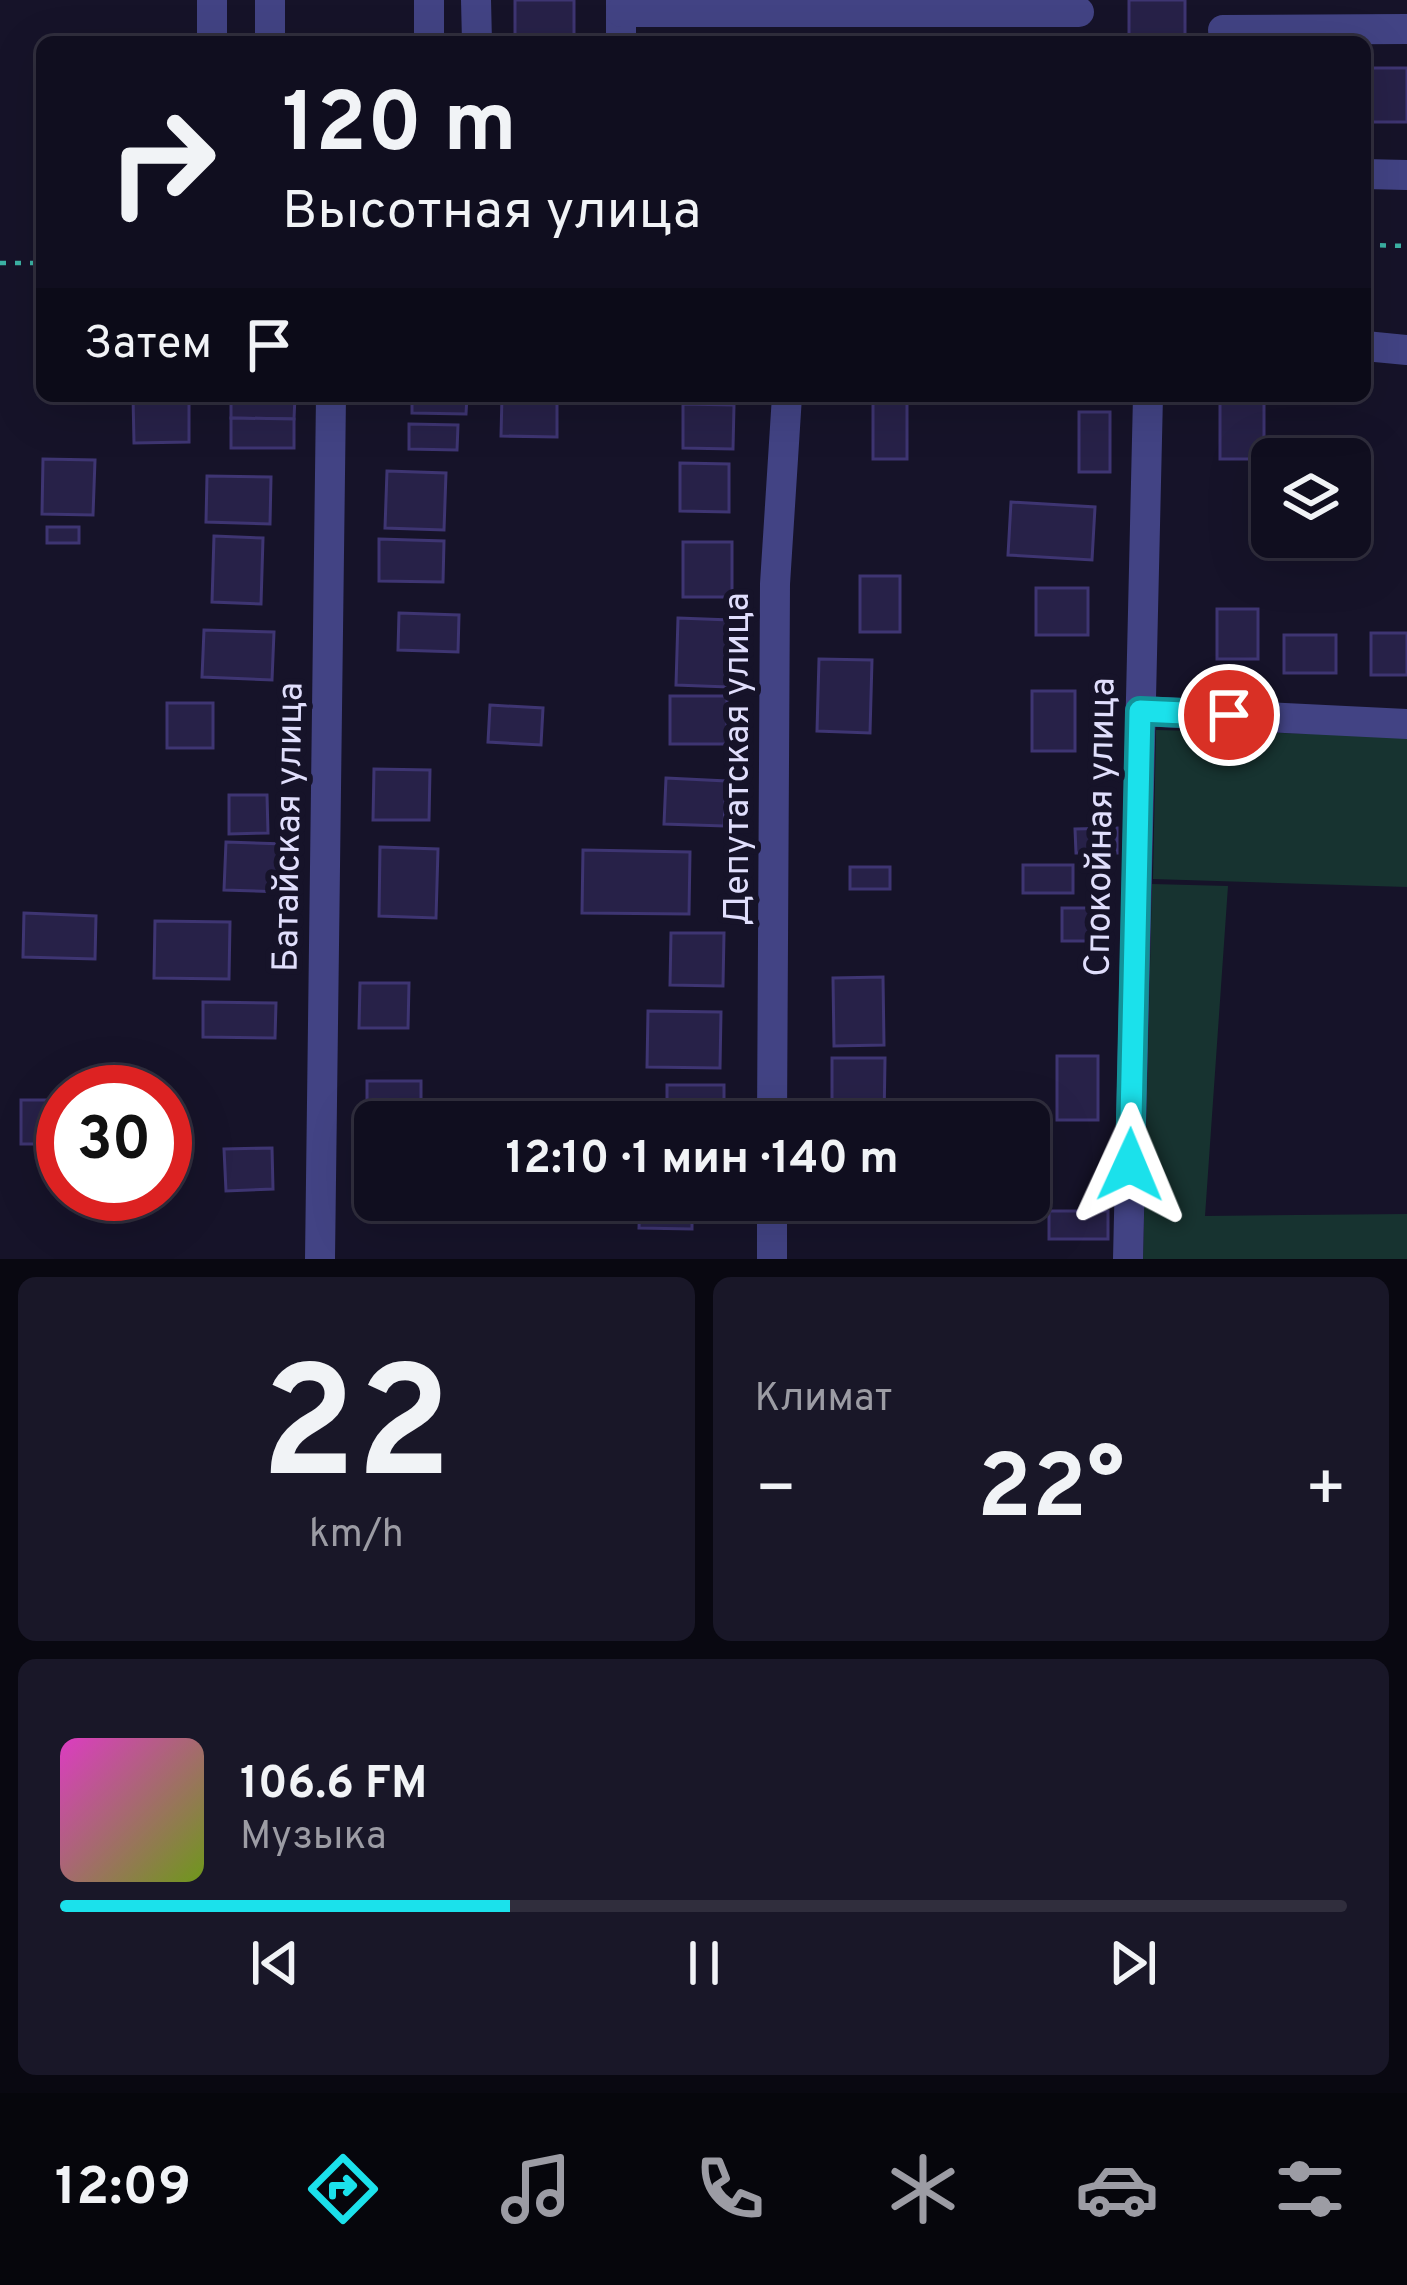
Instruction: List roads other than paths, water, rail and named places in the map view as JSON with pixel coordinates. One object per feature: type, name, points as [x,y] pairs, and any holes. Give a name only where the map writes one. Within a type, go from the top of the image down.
[{"type":"street","points":[[212,0],[212,36]]},
{"type":"street","points":[[270,0],[270,36]]},
{"type":"street","points":[[429,0],[429,36]]},
{"type":"street","points":[[476,0],[477,36]]},
{"type":"street","points":[[621,18],[1079,18]]},
{"type":"street","points":[[1223,24],[1407,29]]},
{"type":"street","points":[[1371,174],[1407,175]]},
{"type":"street","points":[[1371,347],[1407,350]]},
{"type":"street","name":"Батайская улица","points":[[320,1259],[331,402]]},
{"type":"street","name":"Депутатская улица","points":[[772,1101],[775,584],[787,402]]},
{"type":"street","name":"Спокойная улица","points":[[1128,1259],[1148,402]]},
{"type":"street","points":[[1140,711],[1407,724]]},
{"type":"street","points":[[772,1221],[772,1259]]}]
